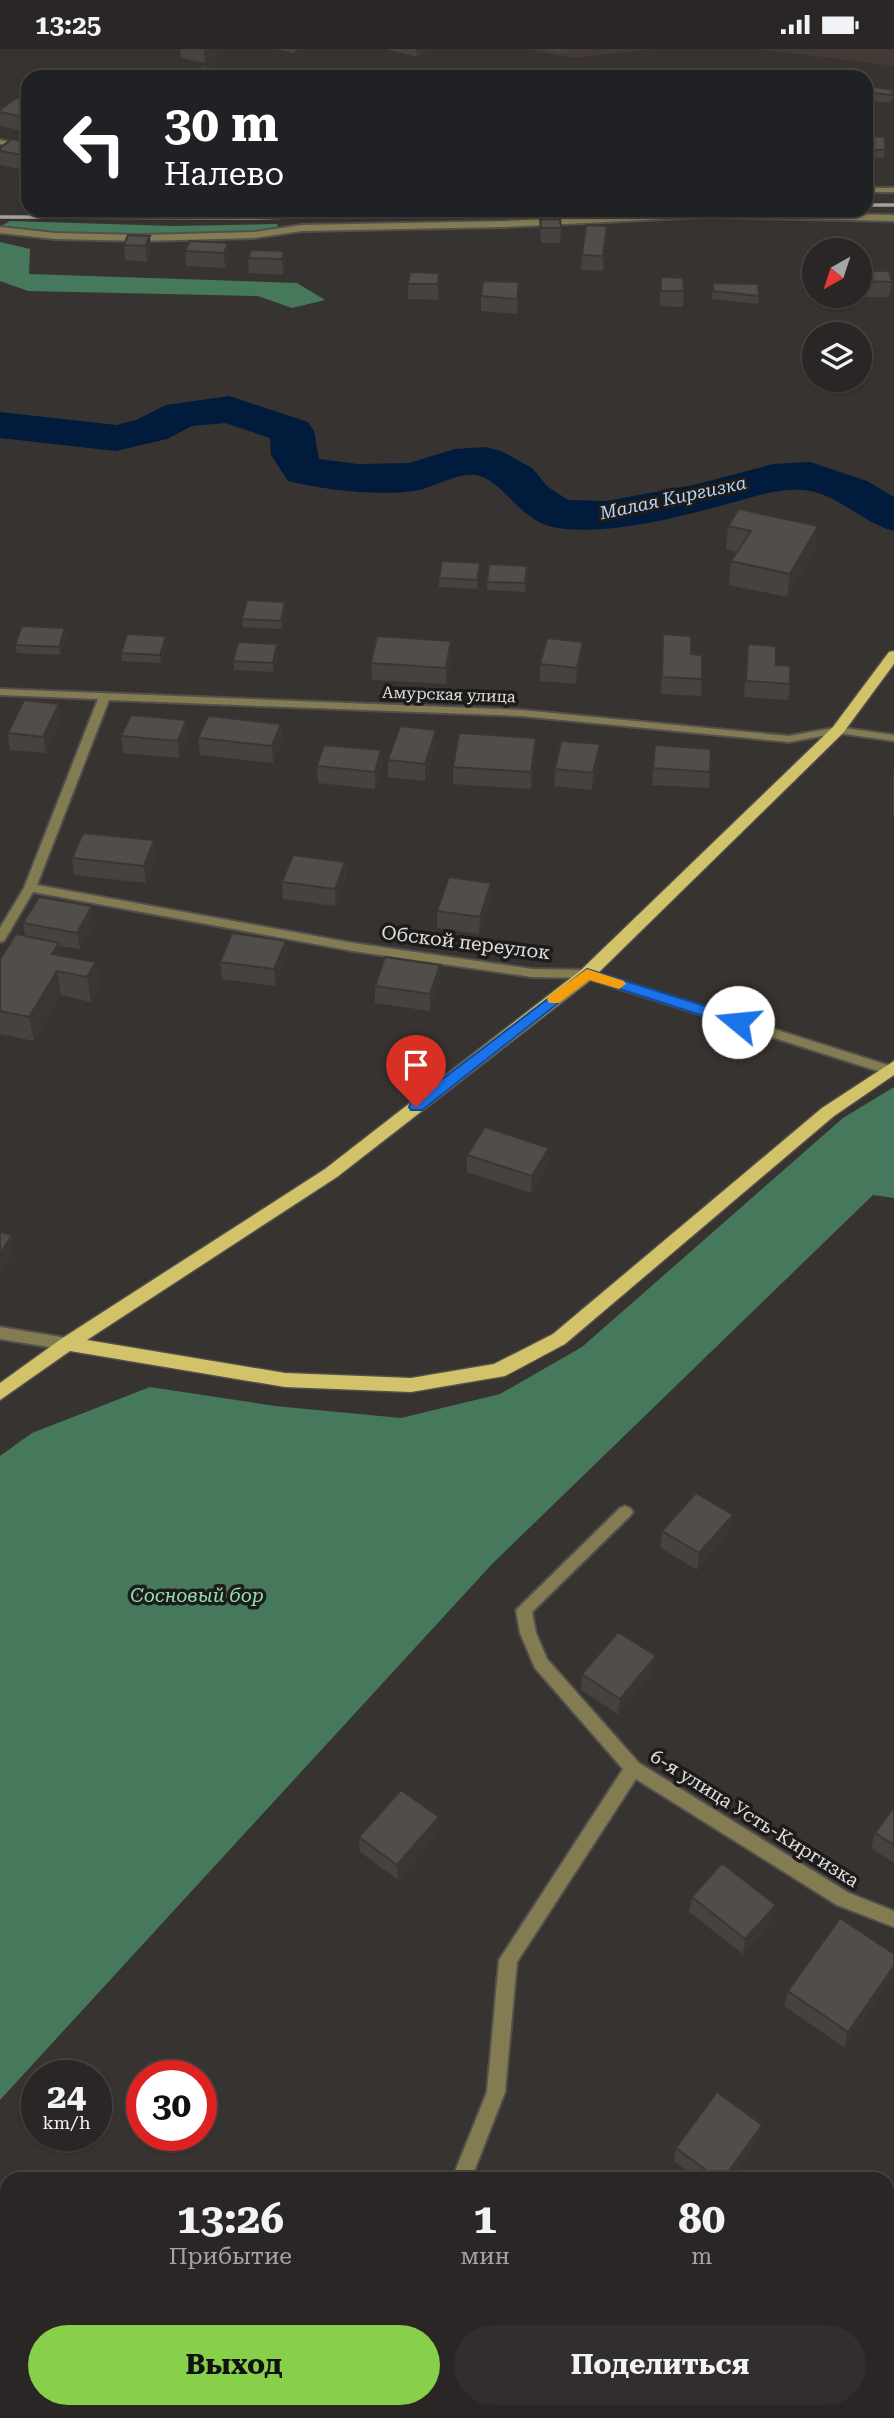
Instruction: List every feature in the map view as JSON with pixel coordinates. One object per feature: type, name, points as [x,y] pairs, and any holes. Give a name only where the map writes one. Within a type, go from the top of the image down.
[{"type":"main road","points":[[0,1392],[67,1344],[331,1173],[587,974],[838,730],[894,655]]},
{"type":"main road","points":[[67,1344],[285,1380],[411,1385],[498,1371],[559,1339],[828,1112],[891,1068]]},
{"type":"street","points":[[0,142],[21,146]]},
{"type":"street","points":[[873,190],[894,190]]},
{"type":"street","points":[[0,230],[55,236],[156,238],[254,235],[302,228],[503,225],[651,217]]},
{"type":"street","points":[[847,217],[894,218]]},
{"type":"street","name":"Амурская улица","points":[[0,692],[522,713],[789,739],[838,730],[894,738]]},
{"type":"street","points":[[0,938],[30,888],[105,696]]},
{"type":"street","name":"Обской переулок","points":[[30,888],[367,949],[532,973],[587,974],[891,1068]]},
{"type":"street","points":[[0,1333],[67,1344]]},
{"type":"street","name":"6-я улица Усть-Киргизка","points":[[625,1512],[524,1609],[528,1633],[541,1663],[633,1768],[844,1899],[894,1919]]},
{"type":"street","points":[[464,2172],[496,2092],[508,1960],[633,1768]]},
{"type":"shaded area","points":[[526,49],[654,49],[572,58]]},
{"type":"shaded area","points":[[759,49],[894,49],[894,66]]},
{"type":"green space","points":[[10,221],[174,226],[278,224],[276,229],[242,233],[139,235],[70,233],[1,226]]},
{"type":"green space","points":[[0,242],[30,249],[29,274],[297,283],[325,300],[292,308],[258,296],[28,291],[0,281]]},
{"type":"green space","name":"Сосновый бор","points":[[894,1087],[894,1198],[873,1195],[492,1564],[37,2060],[21,2060],[21,2077],[0,2100],[0,1456],[32,1433],[150,1387],[275,1406],[401,1418],[500,1394],[582,1347],[843,1118]]},
{"type":"building","points":[[203,66],[225,70],[198,70]]},
{"type":"building","points":[[873,87],[894,90],[891,95],[873,93]]},
{"type":"building","points":[[16,98],[21,99],[21,114],[18,116],[0,110]]},
{"type":"building","points":[[873,136],[885,137],[885,150],[873,150]]},
{"type":"building","points":[[12,139],[21,141],[21,155],[0,151],[0,148]]},
{"type":"building","points":[[540,219],[560,219],[561,228],[541,228]]},
{"type":"building","points":[[586,225],[607,226],[603,256],[582,255]]},
{"type":"building","points":[[128,235],[150,236],[145,246],[124,245]]},
{"type":"building","points":[[190,241],[228,243],[224,253],[185,251]]},
{"type":"building","points":[[251,250],[284,251],[282,259],[248,258]]},
{"type":"building","points":[[872,271],[889,271],[892,282],[872,281]]},
{"type":"building","points":[[410,272],[439,273],[438,284],[408,284]]},
{"type":"building","points":[[661,277],[683,278],[684,291],[661,291]]},
{"type":"building","points":[[483,281],[519,282],[517,299],[481,296]]},
{"type":"building","points":[[713,283],[758,284],[759,296],[713,291]]},
{"type":"building","points":[[739,509],[818,526],[790,574],[731,561],[751,531],[728,526]]},
{"type":"building","points":[[442,561],[480,563],[477,580],[439,578]]},
{"type":"building","points":[[489,564],[527,566],[525,583],[487,582]]},
{"type":"building","points":[[247,600],[285,602],[281,621],[242,619]]},
{"type":"building","points":[[22,626],[65,628],[59,647],[15,645]]},
{"type":"building","points":[[127,634],[166,636],[160,655],[121,653]]},
{"type":"building","points":[[663,634],[691,636],[691,654],[702,655],[702,679],[662,677]]},
{"type":"building","points":[[377,636],[451,641],[446,668],[371,663]]},
{"type":"building","points":[[547,638],[583,642],[577,668],[540,664]]},
{"type":"building","points":[[238,642],[277,644],[273,663],[233,661]]},
{"type":"building","points":[[748,644],[776,646],[776,665],[790,666],[790,684],[746,681]]},
{"type":"building","points":[[24,700],[59,704],[43,737],[8,733]]},
{"type":"building","points":[[131,715],[186,720],[178,741],[121,736]]},
{"type":"building","points":[[208,716],[281,724],[272,746],[198,738]]},
{"type":"building","points":[[400,726],[436,730],[425,764],[388,760]]},
{"type":"building","points":[[459,733],[536,738],[531,772],[453,767]]},
{"type":"building","points":[[561,741],[600,744],[593,773],[555,769]]},
{"type":"building","points":[[324,745],[381,750],[375,772],[317,766]]},
{"type":"building","points":[[655,745],[711,749],[710,772],[653,768]]},
{"type":"building","points":[[83,833],[154,840],[144,866],[72,858]]},
{"type":"building","points":[[293,855],[345,862],[335,889],[282,882]]},
{"type":"building","points":[[449,877],[491,883],[480,917],[437,911]]},
{"type":"building","points":[[39,897],[92,906],[77,933],[23,923]]},
{"type":"building","points":[[232,933],[286,941],[274,969],[220,962]]},
{"type":"building","points":[[16,934],[59,943],[52,954],[96,962],[87,977],[57,971],[29,1017],[0,1011],[0,959]]},
{"type":"building","points":[[385,957],[440,965],[430,994],[375,986]]},
{"type":"building","points":[[485,1127],[549,1148],[532,1176],[467,1155]]},
{"type":"building","points":[[0,1232],[12,1235],[0,1254]]},
{"type":"building","points":[[696,1493],[733,1515],[699,1553],[662,1531]]},
{"type":"building","points":[[618,1632],[656,1656],[620,1699],[582,1674]]},
{"type":"building","points":[[401,1790],[439,1817],[397,1865],[359,1837]]},
{"type":"building","points":[[894,1807],[894,1845],[875,1833]]},
{"type":"building","points":[[722,1863],[776,1905],[745,1939],[692,1897]]},
{"type":"building","points":[[840,1918],[894,1954],[894,1966],[848,2032],[788,1991]]},
{"type":"building","points":[[717,2092],[762,2125],[728,2172],[709,2172],[676,2148]]},
{"type":"waterway","name":"Малая Киргизка","points":[[0,425],[116,438],[151,430],[182,414],[229,409],[292,431],[294,455],[304,471],[358,478],[414,477],[455,463],[485,461],[516,478],[532,497],[558,514],[606,515],[696,498],[773,478],[810,476],[851,491],[894,517]]},
{"type":"railway","points":[[873,205],[894,205]]},
{"type":"railway","points":[[0,217],[296,217]]},
{"type":"slow traffic","points":[[554,999],[587,974],[619,984]]},
{"type":"route","points":[[416,1107],[587,974],[738,1022]]}]
